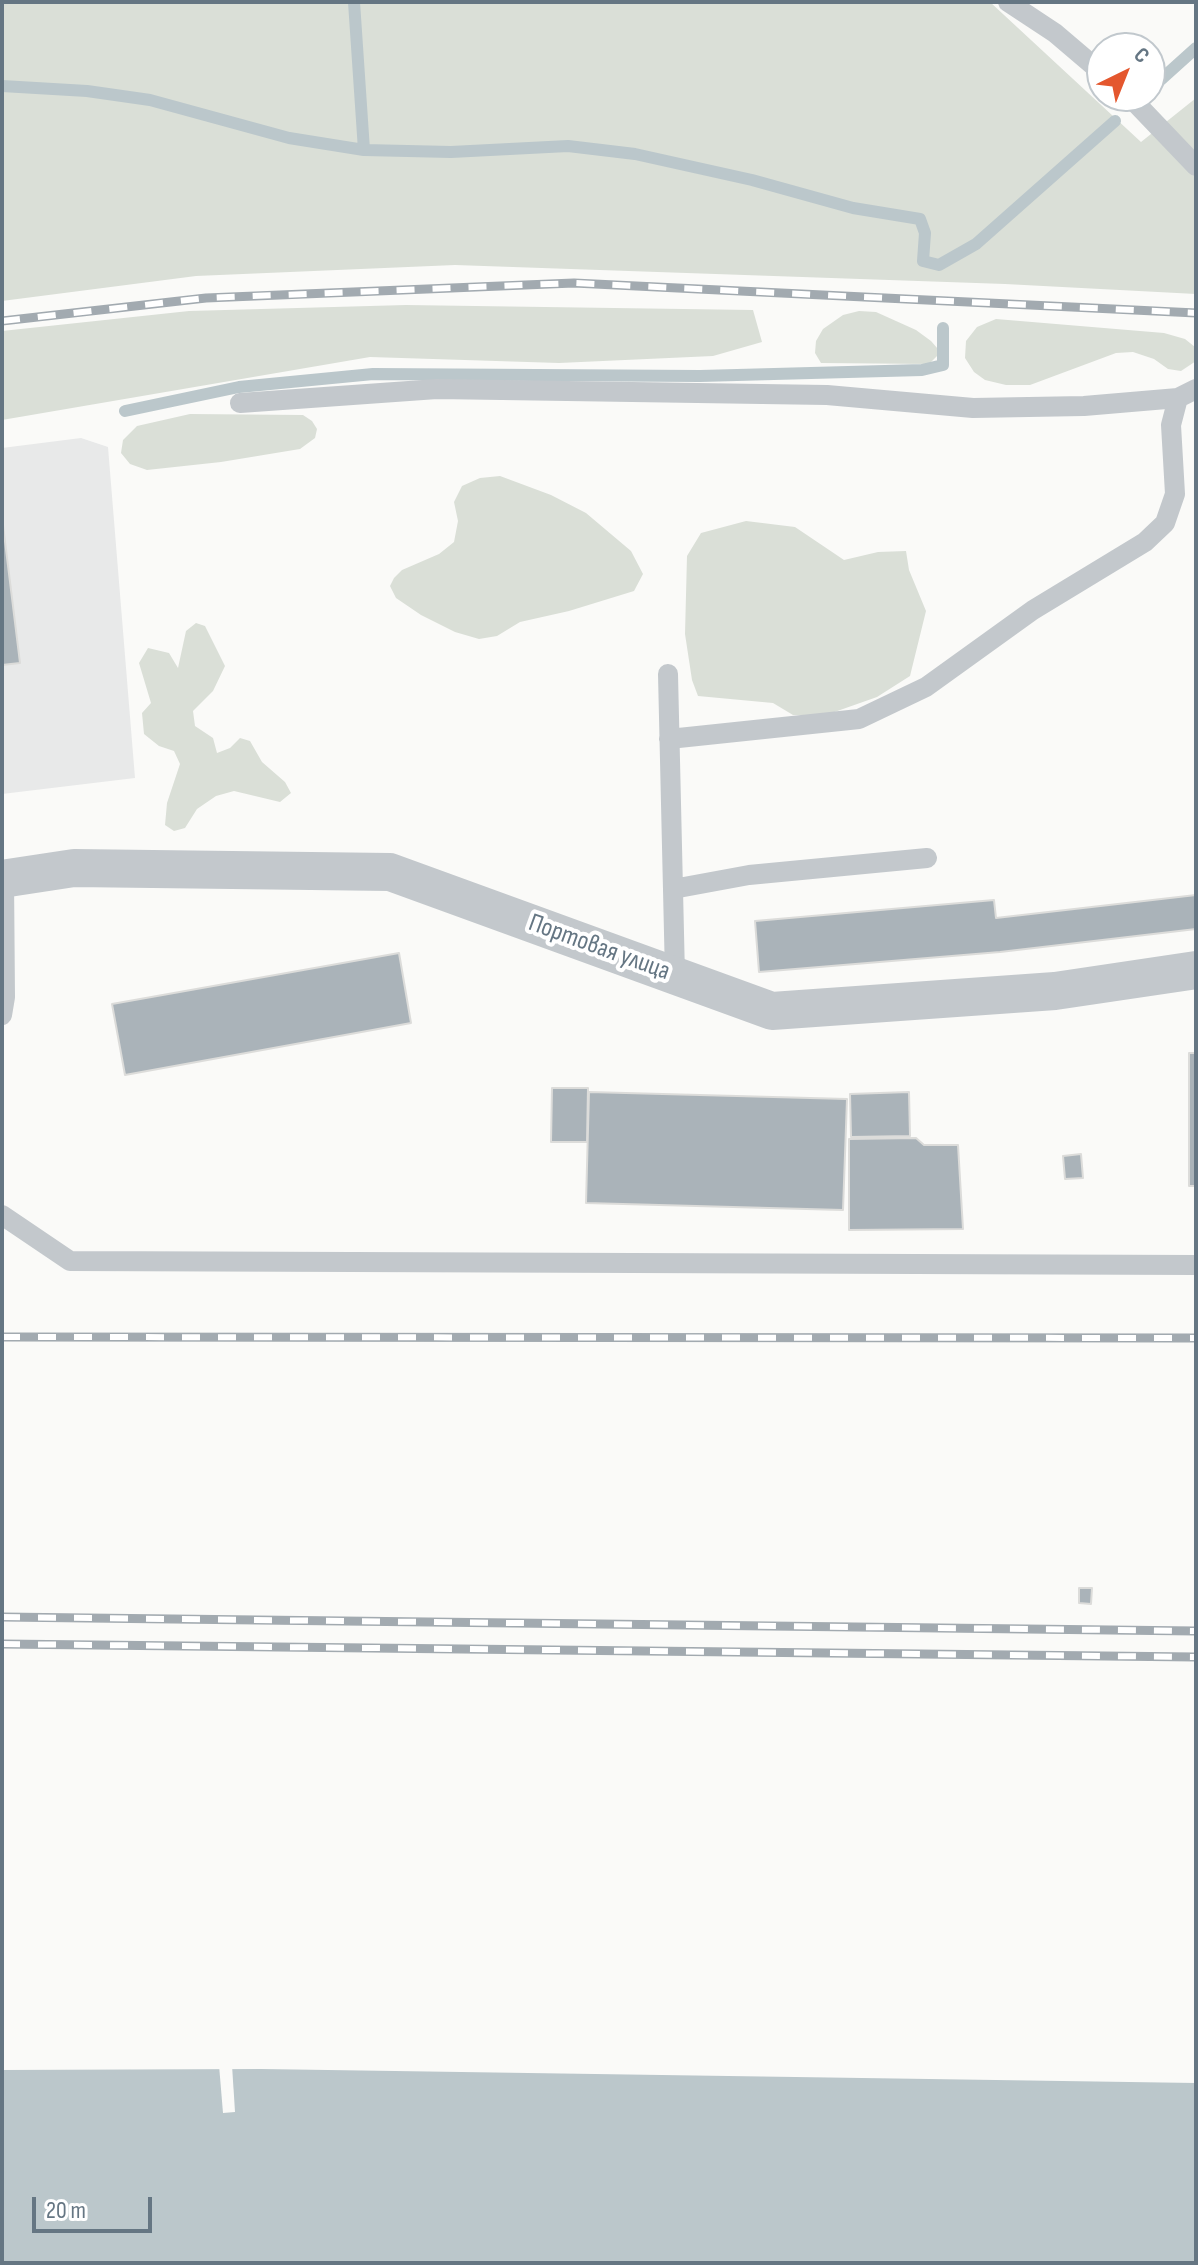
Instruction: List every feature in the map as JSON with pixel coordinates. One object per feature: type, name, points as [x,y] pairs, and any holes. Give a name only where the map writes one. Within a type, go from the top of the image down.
[{"type":"street","name":"Портовая улица","points":[[3,878],[74,868],[390,872],[772,1011],[1055,991],[1196,970]]},
{"type":"lane","points":[[1008,2],[1055,33],[1086,59]]},
{"type":"lane","points":[[1144,112],[1196,166]]},
{"type":"lane","points":[[240,403],[437,389],[827,395],[973,408],[1084,406],[1187,394]]},
{"type":"lane","points":[[669,739],[859,719],[926,687],[1033,610],[1145,542],[1165,523],[1175,494],[1171,425],[1187,394]]},
{"type":"lane","points":[[668,674],[675,976]]},
{"type":"lane","points":[[673,889],[749,875],[927,858]]},
{"type":"lane","points":[[2,1015],[5,997],[3,878]]},
{"type":"lane","points":[[2,1215],[70,1261],[1196,1265]]},
{"type":"shaded area","points":[[2,2],[990,2],[1086,91],[1086,112],[1109,112],[1141,142],[1196,98],[1196,294],[1005,284],[455,265],[196,276],[2,301]]},
{"type":"shaded area","points":[[406,305],[753,310],[762,342],[713,356],[559,363],[370,357],[2,420],[2,331],[189,311]]},
{"type":"shaded area","points":[[859,311],[876,312],[916,330],[931,341],[938,349],[938,355],[929,364],[821,363],[815,353],[816,341],[823,329],[843,315]]},
{"type":"shaded area","points":[[996,319],[1164,333],[1185,339],[1195,347],[1196,361],[1181,371],[1168,369],[1154,359],[1133,352],[1116,353],[1030,385],[1006,385],[985,380],[974,372],[965,358],[966,341],[977,327]]},
{"type":"shaded area","points":[[190,414],[303,415],[317,429],[315,438],[300,449],[221,462],[147,470],[130,464],[121,453],[123,440],[137,426]]},
{"type":"shaded area","points":[[81,438],[108,447],[135,778],[2,794],[2,448]]},
{"type":"shaded area","points":[[500,476],[551,495],[586,513],[631,551],[643,574],[634,591],[520,622],[497,636],[479,639],[455,632],[396,598],[390,586],[402,570],[439,554],[454,542],[458,521],[454,502],[462,486],[480,478]]},
{"type":"shaded area","points":[[746,521],[795,527],[844,560],[878,552],[906,551],[909,570],[926,611],[910,676],[877,697],[826,715],[793,715],[773,703],[698,696],[692,680],[685,634],[687,556],[701,533]]},
{"type":"shaded area","points":[[196,623],[205,626],[225,666],[213,691],[193,711],[195,726],[213,738],[217,753],[230,748],[240,738],[250,741],[262,762],[285,782],[291,793],[280,802],[234,791],[216,796],[197,809],[185,828],[174,831],[165,825],[167,803],[180,764],[174,751],[159,746],[144,734],[142,713],[151,703],[139,663],[148,648],[169,653],[178,668],[186,631]]},
{"type":"shaded area","points":[[261,2069],[1196,2083],[1196,2263],[2,2263],[2,2070]]},
{"type":"pier","points":[[219,2065],[232,2065],[235,2112],[223,2113]]},
{"type":"building","points":[[2,517],[20,663],[2,665]]},
{"type":"building","points":[[1196,895],[1196,929],[1000,952],[759,972],[755,921],[994,900],[996,918]]},
{"type":"building","points":[[399,953],[411,1023],[125,1075],[112,1004]]},
{"type":"building","points":[[1189,1053],[1196,1053],[1196,1186],[1189,1186]]},
{"type":"building","points":[[552,1088],[588,1088],[587,1142],[551,1142]]},
{"type":"building","points":[[589,1092],[847,1099],[843,1210],[586,1203]]},
{"type":"building","points":[[909,1092],[910,1136],[851,1137],[850,1094]]},
{"type":"building","points":[[916,1138],[924,1145],[958,1145],[963,1229],[849,1230],[849,1139]]},
{"type":"building","points":[[1081,1154],[1083,1178],[1065,1179],[1063,1156]]},
{"type":"building","points":[[1079,1588],[1092,1588],[1091,1604],[1079,1603]]},
{"type":"waterway","points":[[354,2],[364,150]]},
{"type":"waterway","points":[[1166,75],[1196,48]]},
{"type":"waterway","points":[[2,86],[87,91],[150,100],[289,138],[364,150],[451,152],[568,146],[635,154],[752,180],[853,208],[920,219],[925,233],[923,261],[939,265],[976,244],[1115,121]]},
{"type":"waterway","points":[[125,411],[239,387],[373,374],[700,376],[922,370],[943,365],[943,328]]},
{"type":"railway","points":[[2,321],[206,298],[574,283],[1196,313]]},
{"type":"railway","points":[[2,1337],[1196,1338]]},
{"type":"railway","points":[[2,1617],[1196,1631]]},
{"type":"railway","points":[[2,1644],[1196,1657]]}]
